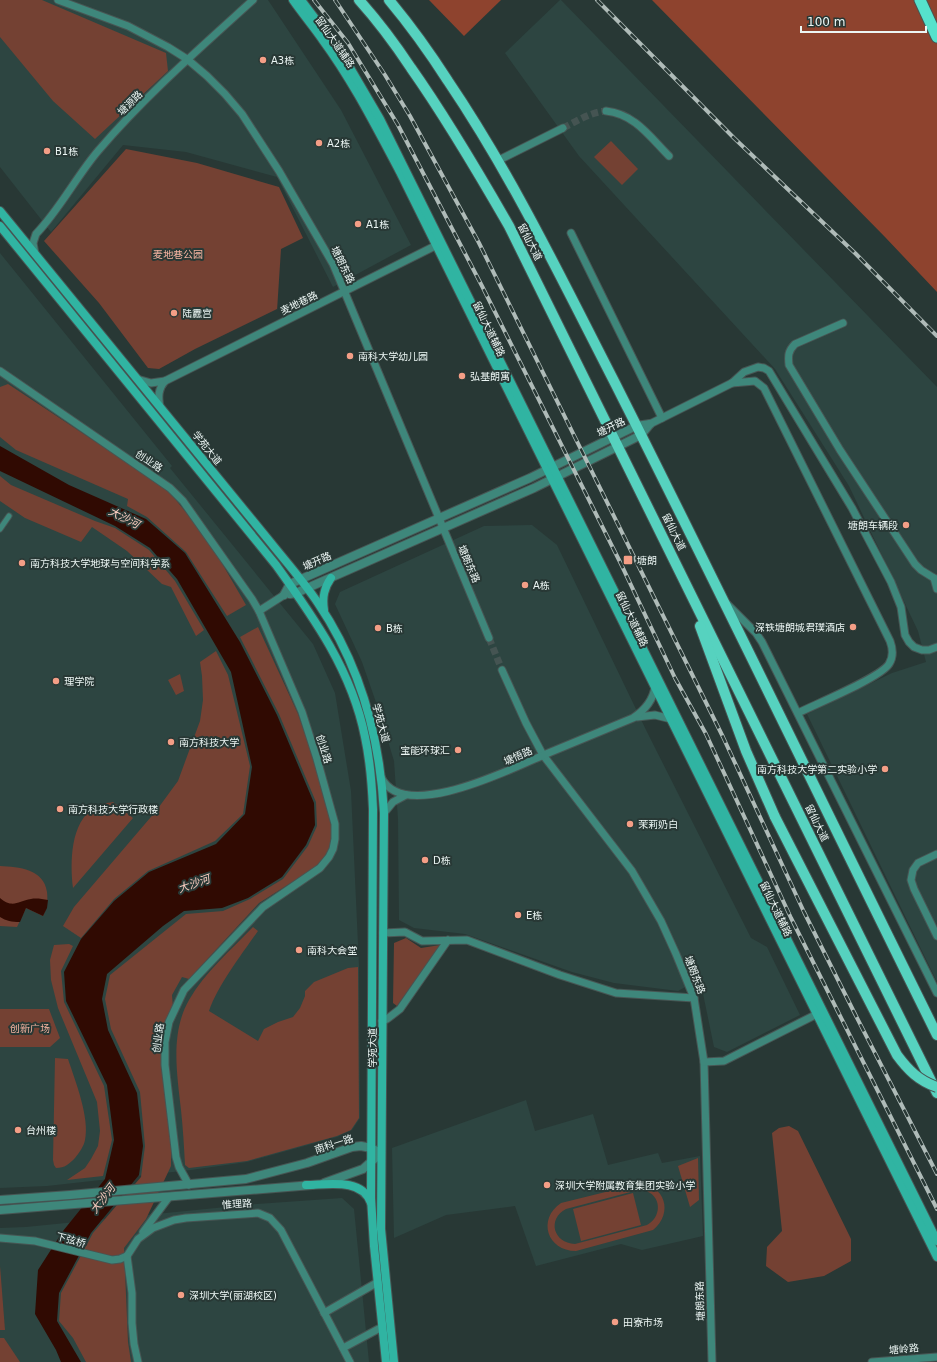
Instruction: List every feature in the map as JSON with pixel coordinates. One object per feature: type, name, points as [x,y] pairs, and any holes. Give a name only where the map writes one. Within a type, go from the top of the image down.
[{"type":"highway","points":[[920,0],[937,37]]},
{"type":"main road","name":"留仙大道辅路","points":[[292,0],[323,40],[350,81],[439,244]]},
{"type":"main road","name":"留仙大道辅路","points":[[301,0],[342,54],[380,119],[439,244],[820,1012],[937,1257]]},
{"type":"main road","name":"留仙大道","points":[[359,0],[400,51],[432,97],[509,226],[937,1093]]},
{"type":"main road","name":"留仙大道","points":[[389,0],[439,66],[499,160],[641,435],[937,1035]]},
{"type":"main road","name":"学苑大道","points":[[0,212],[307,588],[324,613],[347,655],[362,694],[375,737],[381,777],[384,813],[381,1153],[382,1246],[394,1362]]},
{"type":"main road","name":"学苑大道","points":[[0,226],[262,547],[290,584],[320,628],[340,666],[361,720],[368,753],[374,828],[371,1204],[386,1362]]},
{"type":"main road","name":"留仙大道辅路","points":[[555,478],[671,719],[937,1241]]},
{"type":"main road","points":[[678,568],[744,746],[775,817],[897,1055],[914,1076],[937,1087]]},
{"type":"main road","points":[[324,613],[323,595],[325,586],[331,578]]},
{"type":"main road","points":[[306,1186],[334,1184],[352,1186],[364,1192],[370,1199],[371,1204]]},
{"type":"street","name":"塘朗东路","points":[[58,0],[128,26],[168,47],[187,59],[207,76],[242,114],[279,171],[333,264],[489,638]]},
{"type":"street","name":"塘源路","points":[[36,234],[97,152],[116,131],[187,59],[253,0]]},
{"type":"street","points":[[606,111],[620,114],[634,122],[669,156]]},
{"type":"street","points":[[499,160],[563,128]]},
{"type":"street","points":[[571,233],[662,418]]},
{"type":"street","points":[[20,236],[28,237],[36,234]]},
{"type":"street","points":[[35,254],[33,243],[36,234]]},
{"type":"street","name":"麦地巷路","points":[[137,379],[151,383],[166,381],[439,244]]},
{"type":"street","points":[[843,323],[795,344],[790,349],[789,365],[840,450],[915,564],[921,570],[936,579],[937,589]]},
{"type":"street","points":[[650,424],[732,383],[744,372],[758,367],[769,371],[852,508],[891,582],[901,607],[905,634],[909,642],[914,648],[922,650],[929,650],[937,647]]},
{"type":"street","name":"创业路","points":[[0,371],[170,488],[193,516],[252,598],[259,611],[302,712],[317,759],[334,824],[335,839],[330,857],[320,868],[263,907],[184,990],[169,1022],[165,1042],[165,1065],[176,1157],[189,1185]]},
{"type":"street","points":[[160,407],[159,392],[161,385],[166,381]]},
{"type":"street","points":[[732,383],[755,381],[764,388],[890,641],[893,650],[892,658],[889,664],[878,675],[798,713]]},
{"type":"street","name":"塘开路","points":[[290,584],[550,468],[636,426],[650,424]]},
{"type":"street","name":"塘开路","points":[[284,595],[296,593],[331,578],[555,478],[641,435],[650,424]]},
{"type":"street","points":[[0,529],[9,516]]},
{"type":"street","points":[[259,611],[284,595],[290,584]]},
{"type":"street","points":[[722,599],[756,633],[798,713],[937,993]]},
{"type":"street","name":"塘朗东路","points":[[502,670],[543,756],[632,870],[661,921],[694,998],[704,1062],[712,1362]]},
{"type":"street","name":"塘悟路","points":[[381,777],[388,787],[400,794],[407,795],[438,793],[490,779],[633,718],[643,711],[650,702],[654,694],[655,686]]},
{"type":"street","name":"塘悟路","points":[[633,718],[655,715],[671,719]]},
{"type":"street","name":"塘悟路","points":[[384,813],[393,802],[407,795]]},
{"type":"street","points":[[937,854],[918,863],[913,870],[911,880],[937,936]]},
{"type":"street","points":[[383,933],[405,932],[422,941],[467,940],[560,975],[616,993],[694,998]]},
{"type":"street","points":[[382,1021],[394,1015],[400,1009],[448,940]]},
{"type":"street","points":[[704,1062],[724,1061],[820,1012]]},
{"type":"street","name":"南科一路","points":[[0,1200],[169,1187],[253,1177],[307,1163],[352,1147],[361,1146],[371,1148],[381,1153]]},
{"type":"street","points":[[0,1210],[306,1186],[335,1180],[363,1168],[381,1153]]},
{"type":"street","points":[[138,1239],[167,1197]]},
{"type":"street","name":"惟理路","points":[[127,1256],[138,1239],[153,1228],[174,1220],[250,1212],[265,1215],[270,1218],[281,1230],[350,1362]]},
{"type":"street","name":"下弦桥","points":[[0,1238],[35,1241],[112,1260],[127,1256]]},
{"type":"street","points":[[127,1256],[132,1293],[134,1344],[138,1362]]},
{"type":"street","points":[[324,1313],[378,1282]]},
{"type":"street","points":[[344,1348],[382,1328]]},
{"type":"street","name":"塘岭路","points":[[872,1362],[937,1357]]},
{"type":"shaded area","points":[[0,0],[268,0],[341,110],[411,245],[333,287],[277,177],[186,152],[123,145],[51,232],[0,167]]},
{"type":"shaded area","points":[[429,0],[501,0],[464,36]]},
{"type":"shaded area","name":"塘朗车辆段","points":[[560,0],[937,387],[937,982],[807,714],[892,673],[926,662],[918,631],[849,486],[775,369],[579,156],[505,53]]},
{"type":"shaded area","points":[[652,0],[937,0],[937,292],[885,237]]},
{"type":"shaded area","name":"南方科技大学","points":[[0,253],[172,466],[170,468],[313,644],[335,693],[351,791],[359,966],[360,1118],[352,1130],[337,1137],[247,1162],[191,1170],[47,1186],[0,1188]]},
{"type":"shaded area","points":[[532,525],[557,545],[647,732],[751,938],[767,947],[800,1015],[727,1052],[714,1047],[700,979],[678,991],[614,983],[572,972],[465,934],[414,928],[399,920],[398,819],[394,761],[362,662],[335,604],[340,592],[484,526]]},
{"type":"shaded area","name":"深圳大学附属教育集团实验小学","points":[[526,1100],[535,1131],[593,1114],[608,1165],[658,1153],[662,1163],[700,1156],[703,1236],[642,1250],[621,1244],[536,1266],[515,1206],[446,1215],[394,1238],[392,1148]]},
{"type":"shaded area","name":"深圳大学(丽湖校区)","points":[[342,1198],[354,1209],[369,1362],[0,1362],[0,1228],[26,1227],[257,1204]]},
{"type":"green space","points":[[0,0],[42,0],[166,53],[168,71],[95,139],[53,101],[0,37]]},
{"type":"green space","points":[[611,141],[638,169],[622,185],[594,157]]},
{"type":"green space","name":"麦地巷公园","points":[[126,149],[197,163],[279,187],[303,238],[281,249],[277,311],[277,309],[195,349],[159,369],[148,368],[99,303],[44,241]]},
{"type":"green space","points":[[8,384],[167,489],[209,541],[246,605],[227,616],[186,552],[147,517],[127,506],[128,499],[16,450],[0,437],[0,387]]},
{"type":"green space","points":[[0,476],[11,485],[115,528],[149,550],[175,581],[204,630],[196,636],[171,587],[162,584],[127,551],[92,527],[81,542],[25,518],[0,501]]},
{"type":"green space","points":[[258,627],[298,714],[314,760],[332,825],[332,839],[327,855],[319,865],[259,903],[189,979],[182,977],[172,995],[173,1008],[163,1065],[171,1145],[171,1166],[146,1219],[124,1248],[128,1342],[131,1362],[86,1362],[73,1338],[59,1321],[61,1293],[93,1233],[141,1177],[145,1146],[140,1092],[111,1029],[105,999],[110,975],[186,914],[223,911],[250,899],[283,879],[308,846],[317,826],[316,802],[279,714],[240,637]]},
{"type":"green space","points":[[216,651],[228,675],[250,766],[243,814],[215,841],[148,871],[114,899],[81,938],[63,926],[74,907],[156,811],[178,781],[200,721],[203,700],[200,662]]},
{"type":"green space","points":[[180,674],[184,691],[176,695],[168,680]]},
{"type":"green space","points":[[113,802],[133,818],[73,888],[72,855],[76,833],[81,822],[95,807],[101,804]]},
{"type":"green space","points":[[0,866],[15,867],[30,871],[41,878],[45,884],[47,892],[46,907],[43,916],[26,908],[17,927],[0,926]]},
{"type":"green space","points":[[253,927],[258,931],[224,980],[209,1011],[258,1041],[264,1029],[293,1017],[300,1008],[305,996],[305,991],[314,982],[348,968],[358,967],[359,1118],[351,1130],[337,1136],[247,1161],[189,1168],[185,1165],[176,1054],[179,1026],[183,1013],[195,990],[219,962]]},
{"type":"green space","points":[[406,938],[421,948],[440,945],[397,1006],[393,1003],[394,943]]},
{"type":"green space","points":[[69,944],[73,946],[61,971],[64,1002],[104,1086],[112,1140],[103,1176],[67,1180],[85,1168],[98,1146],[100,1131],[97,1102],[58,1008],[51,980],[50,960],[54,945]]},
{"type":"green space","name":"创新广场","points":[[0,1009],[49,1009],[60,1038],[50,1047],[0,1047]]},
{"type":"green space","points":[[55,1058],[68,1059],[84,1110],[86,1131],[84,1145],[80,1152],[67,1165],[56,1168],[53,1160]]},
{"type":"green space","points":[[789,1126],[798,1131],[851,1239],[851,1261],[824,1276],[788,1282],[766,1266],[767,1247],[782,1231],[772,1133],[779,1128]]},
{"type":"green space","points":[[698,1158],[699,1200],[690,1207],[678,1166]]},
{"type":"green space","points":[[638,1184],[647,1185],[655,1189],[664,1201],[665,1208],[663,1216],[653,1230],[576,1251],[566,1250],[558,1246],[552,1240],[549,1233],[549,1217],[561,1203]],"holes":[[[638,1190],[651,1194],[658,1203],[656,1215],[653,1221],[647,1225],[575,1244],[568,1243],[557,1235],[555,1230],[556,1219],[560,1213],[566,1209]]]},
{"type":"green space","points":[[633,1193],[641,1225],[581,1241],[573,1209]]},
{"type":"green space","points":[[0,1266],[5,1330],[0,1330]]},
{"type":"green space","points":[[0,1338],[4,1338],[20,1362],[0,1362]]},
{"type":"water","name":"大沙河","points":[[0,446],[69,485],[146,519],[185,553],[240,642],[277,715],[314,803],[315,825],[306,845],[282,877],[248,898],[222,908],[184,911],[163,926],[107,974],[102,999],[108,1030],[137,1093],[143,1146],[139,1175],[91,1233],[59,1293],[57,1321],[81,1362],[61,1362],[56,1350],[35,1314],[38,1270],[63,1231],[105,1179],[114,1140],[107,1085],[66,1001],[64,972],[81,939],[114,901],[149,872],[216,844],[245,814],[252,767],[231,672],[177,579],[150,548],[115,526],[0,471]]},
{"type":"water","points":[[0,898],[12,904],[33,899],[48,900],[47,908],[43,916],[26,908],[20,922],[9,921],[0,917]]},
{"type":"tunnel","points":[[563,128],[589,115],[606,111]]},
{"type":"tunnel","points":[[489,638],[502,670]]},
{"type":"railway","points":[[314,0],[348,43],[398,125],[482,286],[621,564],[675,678],[706,734],[791,918],[937,1209]]},
{"type":"railway","points":[[335,0],[385,75],[410,116],[479,243],[723,737],[804,912],[937,1174]]},
{"type":"railway","points":[[597,0],[734,138],[856,254],[937,336]]},
{"type":"place","name":"A3栋","points":[[263,60]]},
{"type":"place","name":"A2栋","points":[[319,143]]},
{"type":"place","name":"B1栋","points":[[47,151]]},
{"type":"place","name":"A1栋","points":[[358,224]]},
{"type":"place","name":"陆纛宫","points":[[174,313]]},
{"type":"place","name":"南科大学幼儿园","points":[[350,356]]},
{"type":"place","name":"弘基朗寓","points":[[462,376]]},
{"type":"place","name":"塘朗车辆段","points":[[906,525]]},
{"type":"place","name":"塘朗","points":[[628,560]]},
{"type":"place","name":"南方科技大学地球与空间科学系","points":[[22,563]]},
{"type":"place","name":"A栋","points":[[525,585]]},
{"type":"place","name":"深铁塘朗城君璞酒店","points":[[853,627]]},
{"type":"place","name":"B栋","points":[[378,628]]},
{"type":"place","name":"理学院","points":[[56,681]]},
{"type":"place","name":"南方科技大学","points":[[171,742]]},
{"type":"place","name":"宝能环球汇","points":[[458,750]]},
{"type":"place","name":"南方科技大学第二实验小学","points":[[885,769]]},
{"type":"place","name":"南方科技大学行政楼","points":[[60,809]]},
{"type":"place","name":"茉莉奶白","points":[[630,824]]},
{"type":"place","name":"D栋","points":[[425,860]]},
{"type":"place","name":"E栋","points":[[518,915]]},
{"type":"place","name":"南科大会堂","points":[[299,950]]},
{"type":"place","name":"台州楼","points":[[18,1130]]},
{"type":"place","name":"深圳大学附属教育集团实验小学","points":[[547,1185]]},
{"type":"place","name":"深圳大学(丽湖校区)","points":[[181,1295]]},
{"type":"place","name":"田寮市场","points":[[615,1322]]}]
